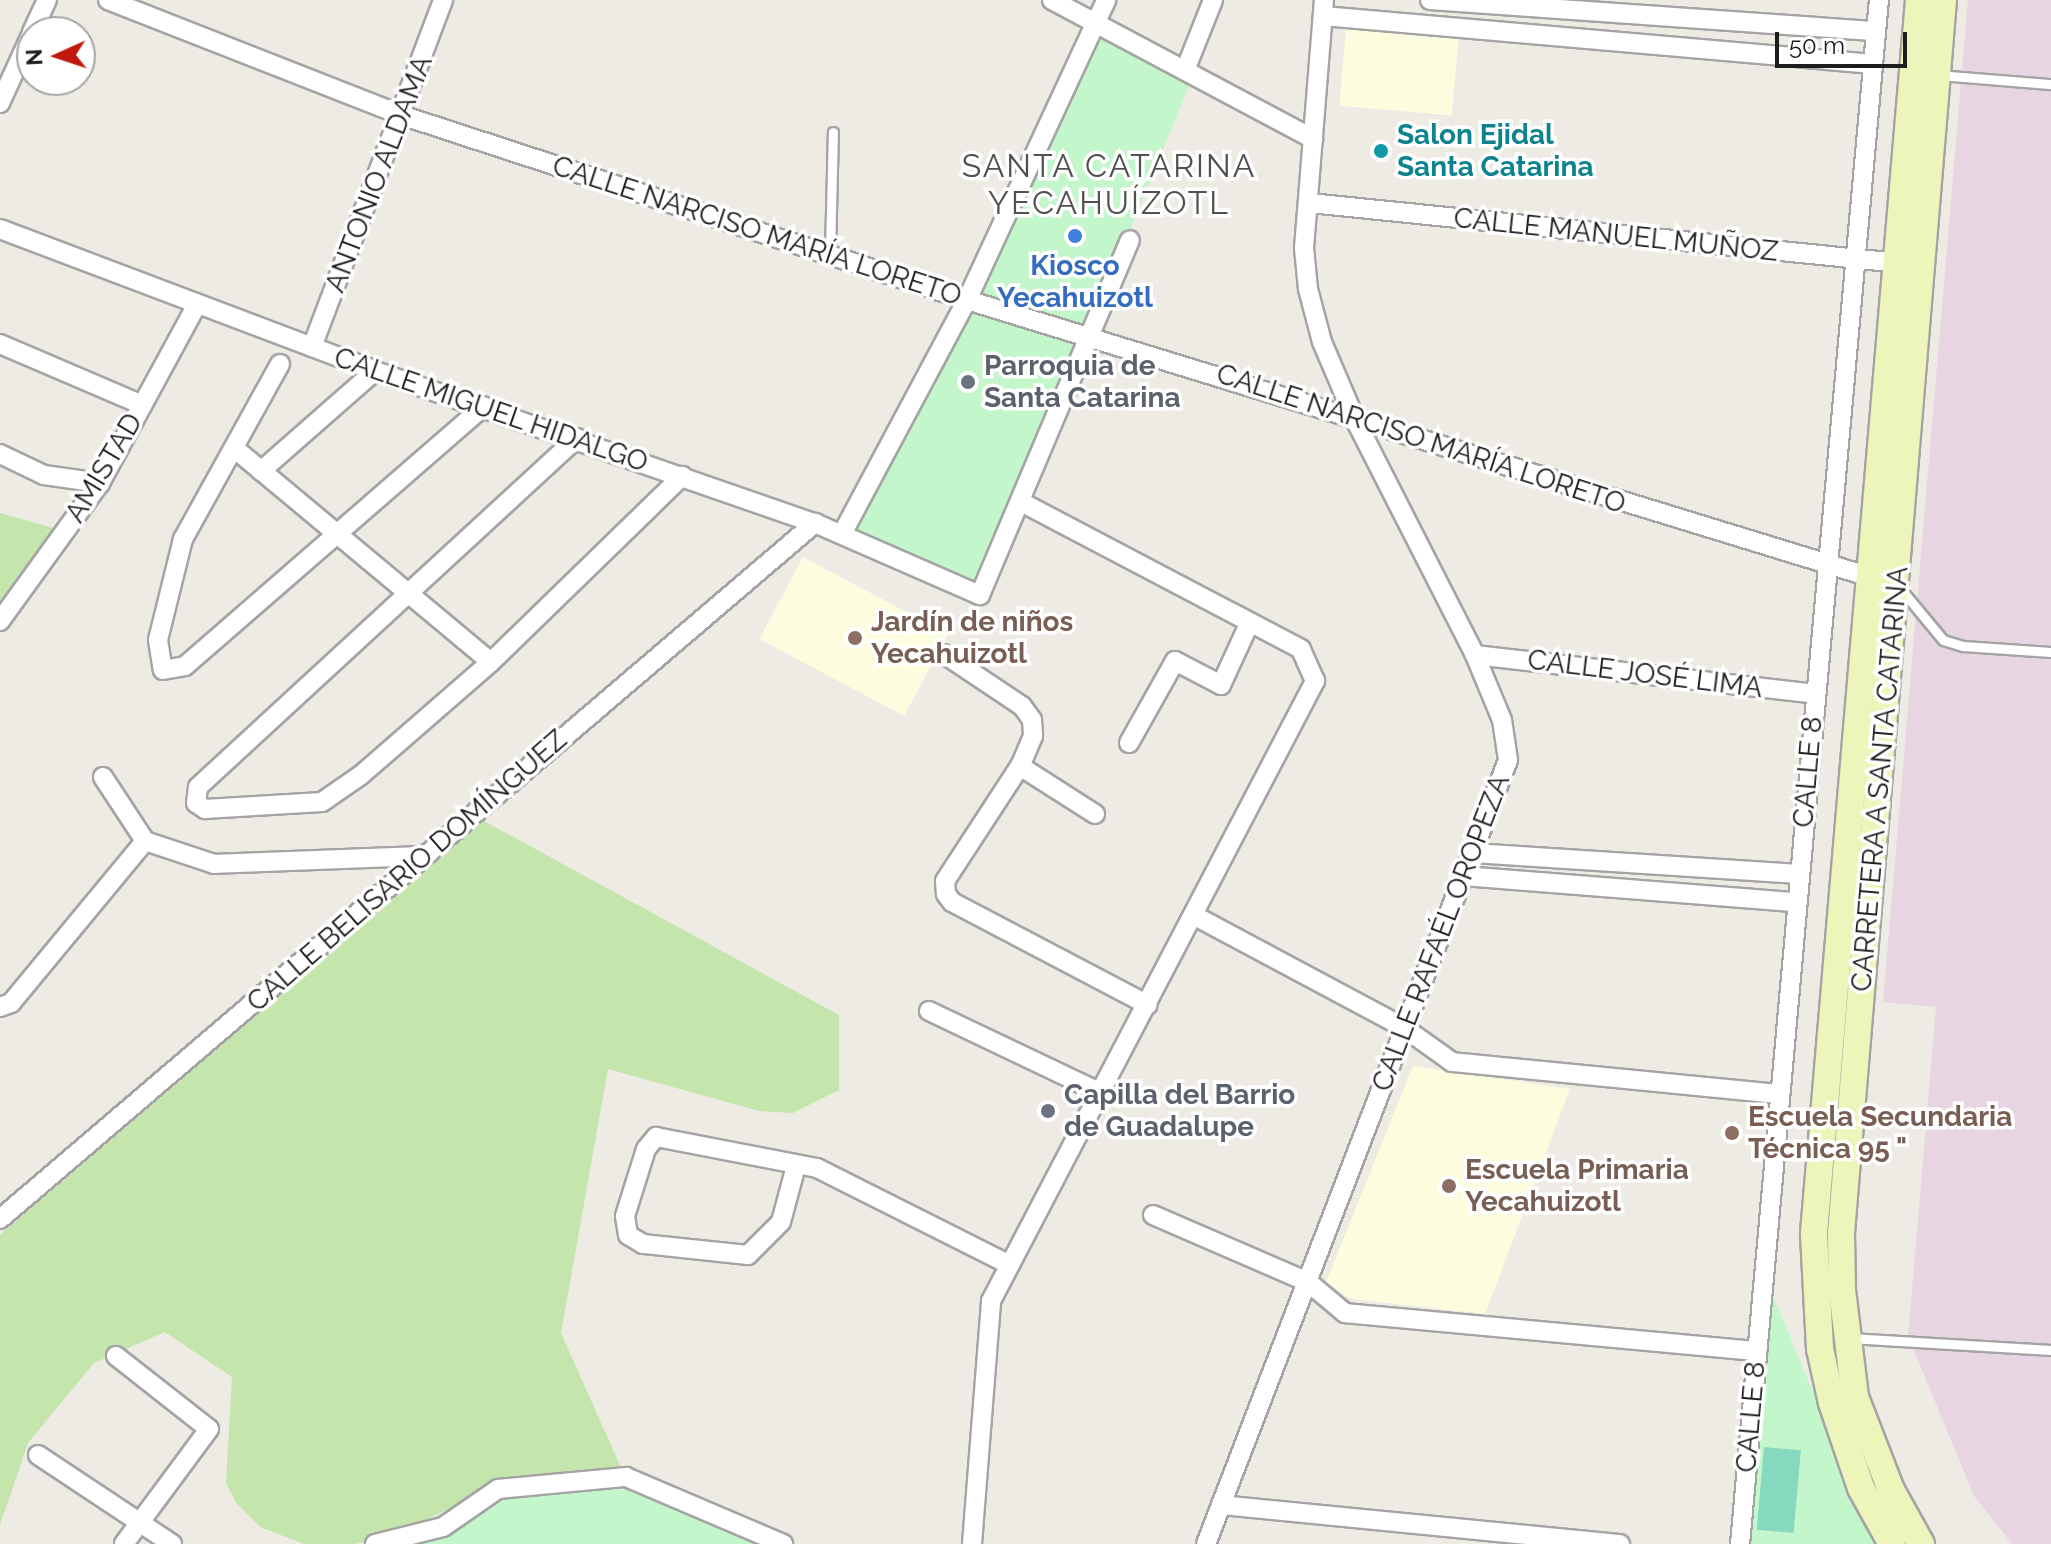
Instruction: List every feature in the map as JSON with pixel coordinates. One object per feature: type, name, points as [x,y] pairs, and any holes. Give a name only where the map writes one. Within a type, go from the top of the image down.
[{"type":"main road","name":"CARRETERA A SANTA CATARINA","points":[[1892,1544],[1861,1488],[1832,1403],[1815,1291],[1816,1217],[1919,0]]},
{"type":"main road","name":"CARRETERA A SANTA CATARINA","points":[[1921,1544],[1871,1444],[1855,1397],[1847,1338],[1841,1233],[1943,0]]},
{"type":"street","name":"CALLE NARCISO MARÍA LORETO","points":[[108,0],[404,116],[830,252],[967,300],[1089,334],[1826,567],[1896,584]]},
{"type":"street","name":"ANTONIO ALDAMA","points":[[312,347],[404,116],[443,0]]},
{"type":"street","points":[[1052,0],[1186,68],[1313,139]]},
{"type":"street","points":[[842,534],[967,300],[1106,0]]},
{"type":"street","points":[[1186,68],[1213,0]]},
{"type":"street","points":[[1430,0],[1876,31]]},
{"type":"street","name":"CALLE 8","points":[[1740,1544],[1879,0]]},
{"type":"street","points":[[1324,8],[1873,64]]},
{"type":"street","name":"CALLE RAFAÉL OROPEZA","points":[[1206,1544],[1508,760],[1509,742],[1475,655],[1355,419],[1322,342],[1308,289],[1304,248],[1324,8]]},
{"type":"street","points":[[0,103],[16,68]]},
{"type":"street","name":"CALLE MANUEL MUÑOZ","points":[[1310,203],[1923,266]]},
{"type":"street","name":"CALLE MIGUEL HIDALGO","points":[[0,229],[196,306],[375,371],[577,438],[815,523],[980,595],[1023,503]]},
{"type":"street","points":[[972,1544],[991,1301],[1195,916],[1315,681],[1301,649],[1023,503],[1089,334],[1130,240]]},
{"type":"street","name":"AMISTAD","points":[[0,621],[100,483],[196,306]]},
{"type":"street","points":[[0,344],[142,405]]},
{"type":"street","points":[[280,364],[171,570],[158,640],[163,670],[185,666],[484,406]]},
{"type":"street","points":[[261,471],[375,371]]},
{"type":"street","points":[[577,438],[406,591],[198,787],[196,803],[205,809],[322,802],[361,775],[491,662],[682,476]]},
{"type":"street","points":[[234,448],[491,662]]},
{"type":"street","points":[[0,454],[44,475],[100,483]]},
{"type":"street","name":"CALLE BELISARIO DOMÍNGUEZ","points":[[0,1219],[815,523]]},
{"type":"street","points":[[1129,743],[1175,661],[1221,685],[1250,622]]},
{"type":"street","points":[[944,654],[1027,713],[1033,736],[1020,766],[945,881],[946,894],[952,902],[1148,1005]]},
{"type":"street","name":"CALLE JOSÉ LIMA","points":[[1475,655],[1816,694]]},
{"type":"street","points":[[1020,766],[1095,814]]},
{"type":"street","points":[[103,777],[145,841],[214,864],[425,856]]},
{"type":"street","points":[[0,1007],[11,1003],[145,841]]},
{"type":"street","points":[[1473,853],[1799,874]]},
{"type":"street","points":[[1463,876],[1796,902]]},
{"type":"street","points":[[1195,916],[1403,1027],[1452,1062],[1488,1069],[1779,1094]]},
{"type":"street","points":[[929,1011],[1101,1093]]},
{"type":"street","points":[[796,1166],[781,1222],[748,1255],[643,1244],[628,1235],[625,1216],[646,1149],[656,1137],[817,1168],[1010,1265]]},
{"type":"street","points":[[1153,1215],[1308,1282],[1345,1313],[1757,1351]]},
{"type":"street","points":[[116,1356],[209,1429],[124,1544]]},
{"type":"street","points":[[38,1455],[172,1544]]},
{"type":"street","points":[[375,1544],[443,1527],[498,1489],[626,1477],[783,1544]]},
{"type":"street","points":[[1221,1505],[1620,1544]]},
{"type":"lane","points":[[1938,75],[2051,84]]},
{"type":"lane","points":[[830,252],[833,132]]},
{"type":"lane","points":[[1896,584],[1943,640],[1963,646],[2051,652]]},
{"type":"lane","points":[[1847,1338],[2051,1350]]},
{"type":"shaded area","points":[[1968,0],[2051,0],[2051,1544],[2012,1544],[1974,1496],[1908,1336],[1936,1007],[1883,1002]]},
{"type":"shaded area","points":[[1346,28],[1459,38],[1452,116],[1339,106]]},
{"type":"shaded area","name":"Jardín de niños Yecahuizotl","points":[[803,557],[948,634],[904,716],[759,639]]},
{"type":"shaded area","name":"Escuela Primaria Yecahuizotl","points":[[1413,1066],[1570,1089],[1485,1314],[1351,1299],[1326,1282]]},
{"type":"green space","points":[[1102,21],[1195,71],[1088,333],[968,295]]},
{"type":"green space","points":[[964,296],[1084,334],[980,595],[851,538]]},
{"type":"green space","points":[[0,513],[57,529],[0,602]]},
{"type":"green space","points":[[484,821],[839,1015],[839,1090],[793,1113],[759,1111],[608,1069],[561,1333],[623,1472],[504,1479],[397,1536],[354,1544],[304,1544],[260,1527],[236,1503],[226,1483],[232,1377],[165,1332],[94,1363],[28,1443],[0,1525],[0,1235]]},
{"type":"green space","points":[[1764,1274],[1876,1544],[1740,1544]]},
{"type":"green space","points":[[1764,1447],[1801,1450],[1794,1533],[1757,1530]]},
{"type":"green space","points":[[627,1480],[757,1544],[382,1544],[443,1529],[497,1491]]},
{"type":"place","name":"Salon Ejidal Santa Catarina","points":[[1381,151]]},
{"type":"place","name":"Kiosco Yecahuizotl","points":[[1075,236]]},
{"type":"place","name":"Parroquia de Santa Catarina","points":[[968,382]]},
{"type":"place","name":"Jardín de niños Yecahuizotl","points":[[855,638]]},
{"type":"place","name":"Capilla del Barrio de Guadalupe","points":[[1048,1111]]},
{"type":"place","name":"Escuela Secundaria Técnica 95 \"","points":[[1732,1133]]},
{"type":"place","name":"Escuela Primaria Yecahuizotl","points":[[1449,1186]]},
{"type":"district","name":"SANTA CATARINA YECAHUÍZOTL","points":[[1109,186]]}]
